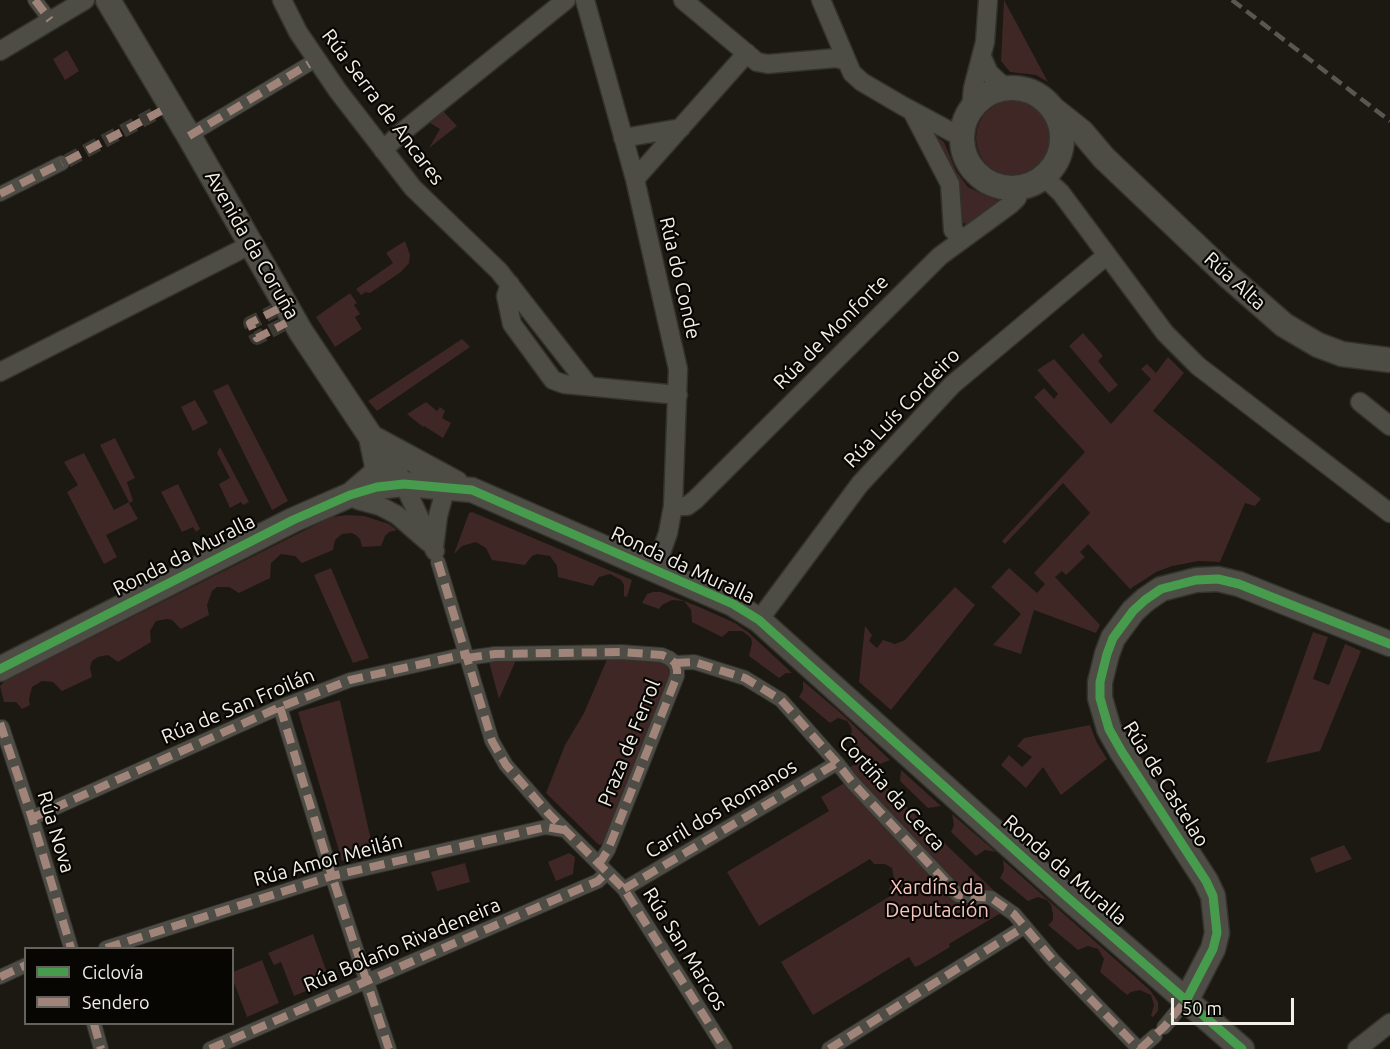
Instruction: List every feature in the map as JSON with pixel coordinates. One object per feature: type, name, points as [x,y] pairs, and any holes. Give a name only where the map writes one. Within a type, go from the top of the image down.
[{"type":"street","points":[[35,0],[50,20]]},
{"type":"street","points":[[0,51],[85,0]]},
{"type":"street","name":"Avenida da Coruña","points":[[108,0],[252,244],[301,332],[404,484],[436,554]]},
{"type":"street","name":"Rúa Serra de Ancares","points":[[282,0],[298,32],[338,91],[413,188],[484,255],[510,284],[506,296],[512,324],[553,380],[564,384],[678,395]]},
{"type":"street","points":[[383,150],[566,0]]},
{"type":"street","name":"Rúa do Conde","points":[[585,0],[635,179],[678,369],[674,506],[668,533],[655,570]]},
{"type":"street","points":[[683,0],[757,62],[768,64],[836,58],[846,60]]},
{"type":"street","points":[[821,0],[852,73],[862,82],[961,137]]},
{"type":"street","points":[[988,0],[982,57],[971,108],[961,137],[963,151],[969,165],[991,184],[1005,188],[1020,188],[1033,184],[1071,152],[1085,151],[1104,158]]},
{"type":"street","points":[[635,179],[747,53]]},
{"type":"street","points":[[982,57],[989,73],[1010,88]]},
{"type":"street","points":[[189,136],[309,64]]},
{"type":"street","points":[[971,108],[982,98],[995,91],[1010,88],[1026,90],[1041,97],[1053,109],[1062,133],[1062,146],[1051,168],[1061,193],[1165,333],[1198,366],[1390,513]]},
{"type":"street","name":"Rúa Alta","points":[[1053,109],[1082,132],[1104,158],[1227,275],[1299,336],[1342,354],[1390,360]]},
{"type":"street","points":[[912,111],[950,184],[953,231],[962,239]]},
{"type":"street","points":[[623,138],[681,128]]},
{"type":"street","points":[[0,194],[62,164]]},
{"type":"street","name":"Rúa de Monforte","points":[[674,506],[687,506],[695,500],[891,303],[940,256],[1011,204],[1017,198],[1020,188]]},
{"type":"street","points":[[0,372],[252,244]]},
{"type":"street","name":"Rúa Luís Cordeiro","points":[[759,620],[860,484],[952,384],[1107,255]]},
{"type":"street","points":[[1360,402],[1390,426]]},
{"type":"street","points":[[371,438],[472,490]]},
{"type":"street","points":[[371,438],[377,466],[375,474],[350,495],[358,500],[381,506],[397,515],[436,554]]},
{"type":"street","name":"Ronda da Muralla","points":[[0,669],[293,520],[350,495],[377,487],[404,484],[472,490],[733,604],[759,620],[1066,896],[1242,1049]]},
{"type":"street","points":[[436,554],[438,516],[448,488]]},
{"type":"street","name":"Rúa San Marcos","points":[[436,554],[492,741],[506,765],[564,830],[624,889],[725,1049]]},
{"type":"street","name":"Rúa de Castelao","points":[[1187,999],[1213,949],[1217,933],[1213,896],[1206,881],[1109,729],[1100,698],[1100,682],[1113,638],[1133,611],[1161,589],[1196,580],[1218,579],[1249,588],[1390,644]]},
{"type":"street","name":"Praza de Ferrol","points":[[467,656],[621,652],[662,655],[675,663],[677,676],[608,850],[603,868]]},
{"type":"street","name":"Rúa de San Froilán","points":[[32,818],[280,707],[350,680],[467,656]]},
{"type":"street","name":"Cortiña da Cerca","points":[[675,663],[694,662],[745,678],[781,700],[853,783],[958,896],[991,898],[1014,914],[1140,1049]]},
{"type":"street","points":[[280,707],[389,1049]]},
{"type":"street","name":"Rúa Nova","points":[[2,727],[32,818],[69,947]]},
{"type":"street","name":"Carril dos Romanos","points":[[624,889],[837,763]]},
{"type":"street","name":"Rúa Amor Meilán","points":[[109,947],[332,876],[546,827],[564,830]]},
{"type":"street","name":"Rúa Bolaño Rivadeneira","points":[[210,1049],[598,881],[603,868]]},
{"type":"street","points":[[829,1049],[1024,927]]},
{"type":"street","points":[[0,977],[24,967]]},
{"type":"street","points":[[1140,1049],[1160,1032],[1187,999]]},
{"type":"street","points":[[1357,1049],[1390,1023]]},
{"type":"street","points":[[95,1025],[101,1049]]},
{"type":"green space","points":[[1004,0],[1048,82],[1036,75],[1010,72],[1001,61]]},
{"type":"green space","points":[[67,50],[79,71],[65,80],[53,59]]},
{"type":"green space","points":[[1014,100],[1028,103],[1041,111],[1049,124],[1052,138],[1049,152],[1041,165],[1028,173],[1014,176],[1000,173],[987,165],[979,152],[976,138],[979,124],[987,111],[1000,103]]},
{"type":"green space","points":[[443,111],[457,126],[429,148],[440,129],[430,123]]},
{"type":"green space","points":[[925,128],[944,142],[956,171],[968,187],[1003,202],[967,224],[963,223]]},
{"type":"green space","points":[[405,241],[410,255],[409,263],[401,272],[370,293],[366,292],[361,295],[356,289],[393,263],[386,253]]},
{"type":"green space","points":[[350,293],[357,303],[354,305],[360,314],[355,317],[362,329],[335,347],[316,317]]},
{"type":"green space","points":[[1083,333],[1103,356],[1098,361],[1118,385],[1109,393],[1069,346]]},
{"type":"green space","points":[[462,339],[470,347],[377,411],[368,401]]},
{"type":"green space","points":[[1168,357],[1184,373],[1153,411],[1261,499],[1255,506],[1245,503],[1220,562],[1199,561],[1172,566],[1156,572],[1130,589],[1088,544],[1080,552],[1085,557],[1066,575],[1062,571],[1055,577],[1100,625],[1096,633],[1034,610],[1021,654],[993,645],[1021,614],[991,587],[1009,568],[1037,593],[1045,584],[1034,573],[1090,513],[1063,483],[1005,544],[1002,541],[1085,452],[1034,397],[1044,388],[1054,399],[1058,394],[1037,370],[1054,359],[1111,424],[1151,379],[1141,369],[1147,364],[1156,373]]},
{"type":"green space","points":[[228,384],[288,501],[272,510],[213,391]]},
{"type":"green space","points":[[195,400],[208,423],[193,431],[181,407]]},
{"type":"green space","points":[[426,402],[437,411],[440,407],[445,411],[442,418],[451,423],[443,438],[423,427],[407,414]]},
{"type":"green space","points":[[115,438],[135,478],[127,482],[133,501],[129,503],[138,519],[106,535],[117,557],[104,564],[67,492],[78,485],[64,462],[84,453],[114,510],[129,502],[100,445]]},
{"type":"green space","points":[[220,447],[249,502],[243,505],[241,502],[230,508],[219,484],[230,478],[217,453]]},
{"type":"green space","points":[[178,484],[200,529],[196,532],[193,527],[182,532],[161,492]]},
{"type":"green space","points":[[472,512],[632,580],[627,597],[624,596],[624,585],[621,580],[610,574],[599,577],[593,586],[558,577],[557,566],[550,556],[537,554],[532,556],[525,565],[492,560],[486,548],[476,542],[462,546],[454,554],[469,513]]},
{"type":"green space","points":[[364,516],[389,524],[397,530],[385,536],[381,546],[362,547],[356,535],[342,534],[335,540],[333,550],[302,563],[295,556],[281,554],[271,563],[270,578],[239,593],[229,587],[217,587],[212,591],[207,605],[209,615],[181,629],[172,620],[156,621],[150,631],[151,642],[118,662],[108,655],[98,657],[92,661],[90,667],[92,677],[62,691],[53,682],[42,681],[32,687],[30,705],[22,709],[16,702],[4,702],[0,686],[5,681],[331,517]]},
{"type":"green space","points":[[331,568],[369,658],[353,663],[314,575]]},
{"type":"green space","points":[[955,587],[975,605],[891,710],[859,682],[865,626],[872,635],[869,641],[877,648],[883,640],[895,644],[905,640]]},
{"type":"green space","points":[[661,592],[697,606],[735,623],[748,632],[792,673],[786,673],[779,678],[749,656],[751,638],[742,631],[729,631],[722,637],[692,622],[691,610],[684,601],[672,600],[659,609],[642,603],[647,594]]},
{"type":"green space","points":[[1313,632],[1328,637],[1313,679],[1329,685],[1345,644],[1361,651],[1320,751],[1266,763]]},
{"type":"green space","points":[[608,657],[660,660],[668,667],[670,676],[603,844],[599,845],[546,793],[565,745],[584,713]]},
{"type":"green space","points":[[516,660],[499,699],[489,662]]},
{"type":"green space","points":[[803,681],[890,760],[880,764],[848,741],[852,732],[847,721],[838,718],[830,723],[799,697],[803,690]]},
{"type":"green space","points":[[340,700],[374,854],[342,861],[298,712]]},
{"type":"green space","points":[[1090,725],[1107,759],[1061,795],[1043,767],[1026,788],[1001,765],[1009,755],[1022,767],[1032,757],[1017,746],[1024,738]]},
{"type":"green space","name":"Xardíns da Deputación","points":[[859,761],[1011,907],[949,944],[950,947],[920,965],[915,967],[909,957],[813,1015],[781,962],[892,895],[889,889],[894,879],[892,868],[885,864],[874,864],[870,859],[759,926],[727,872],[829,811],[821,797],[846,782],[841,774]]},
{"type":"green space","points":[[901,770],[941,806],[928,808],[900,781]]},
{"type":"green space","points":[[952,814],[996,852],[985,850],[976,856],[951,832],[954,825]]},
{"type":"green space","points":[[1344,845],[1352,859],[1316,873],[1310,858]]},
{"type":"green space","points":[[569,853],[575,857],[573,874],[556,881],[548,862]]},
{"type":"green space","points":[[1003,860],[1150,990],[1158,1002],[1158,1011],[1153,1017],[1151,1016],[1154,1005],[1151,995],[1140,990],[1127,995],[1100,972],[1104,959],[1098,949],[1088,946],[1078,950],[1048,925],[1053,920],[1053,914],[1047,900],[1038,897],[1028,901],[1000,878],[1004,870]]},
{"type":"green space","points":[[465,863],[470,882],[437,891],[431,872]]},
{"type":"green space","points":[[313,934],[330,981],[294,996],[281,962],[274,965],[268,953]]},
{"type":"green space","points":[[262,960],[279,1003],[247,1017],[234,983],[234,972]]},
{"type":"tunnel","points":[[67,161],[158,112]]},
{"type":"tunnel","points":[[278,309],[250,323],[257,338],[286,323]]},
{"type":"railway","points":[[1232,0],[1390,121]]},
{"type":"marked path","points":[[35,0],[50,20]]},
{"type":"marked path","points":[[189,136],[309,64]]},
{"type":"marked path","points":[[67,161],[161,111]]},
{"type":"marked path","points":[[0,194],[62,163]]},
{"type":"marked path","points":[[278,309],[250,323],[257,338],[286,323]]},
{"type":"marked path","points":[[438,562],[492,741],[506,765],[549,814],[624,889],[725,1049]]},
{"type":"marked path","points":[[467,658],[495,654],[621,652],[662,655],[675,663],[677,676],[608,850],[599,864]]},
{"type":"marked path","points":[[32,818],[280,707],[350,680],[466,654]]},
{"type":"marked path","points":[[675,663],[694,662],[745,678],[781,700],[853,783],[958,895],[991,898],[1014,914],[1053,960],[1139,1049]]},
{"type":"marked path","points":[[280,707],[389,1049]]},
{"type":"marked path","points":[[0,723],[32,818],[71,947]]},
{"type":"marked path","points":[[624,889],[837,763]]},
{"type":"marked path","points":[[109,947],[332,876],[546,827],[564,830]]},
{"type":"marked path","points":[[210,1049],[598,881],[607,872]]},
{"type":"marked path","points":[[829,1049],[1024,927]]},
{"type":"marked path","points":[[0,977],[24,966]]},
{"type":"marked path","points":[[1140,1049],[1165,1026],[1187,999]]},
{"type":"marked path","points":[[94,1025],[101,1049]]},
{"type":"cycle path","points":[[0,669],[293,520],[350,495],[377,487],[404,484],[472,490],[733,604],[759,620],[1066,896],[1242,1049]]},
{"type":"cycle path","points":[[1187,999],[1213,949],[1217,933],[1213,896],[1206,881],[1109,729],[1100,698],[1100,682],[1113,638],[1133,611],[1161,589],[1196,580],[1218,579],[1239,584],[1390,644]]}]
